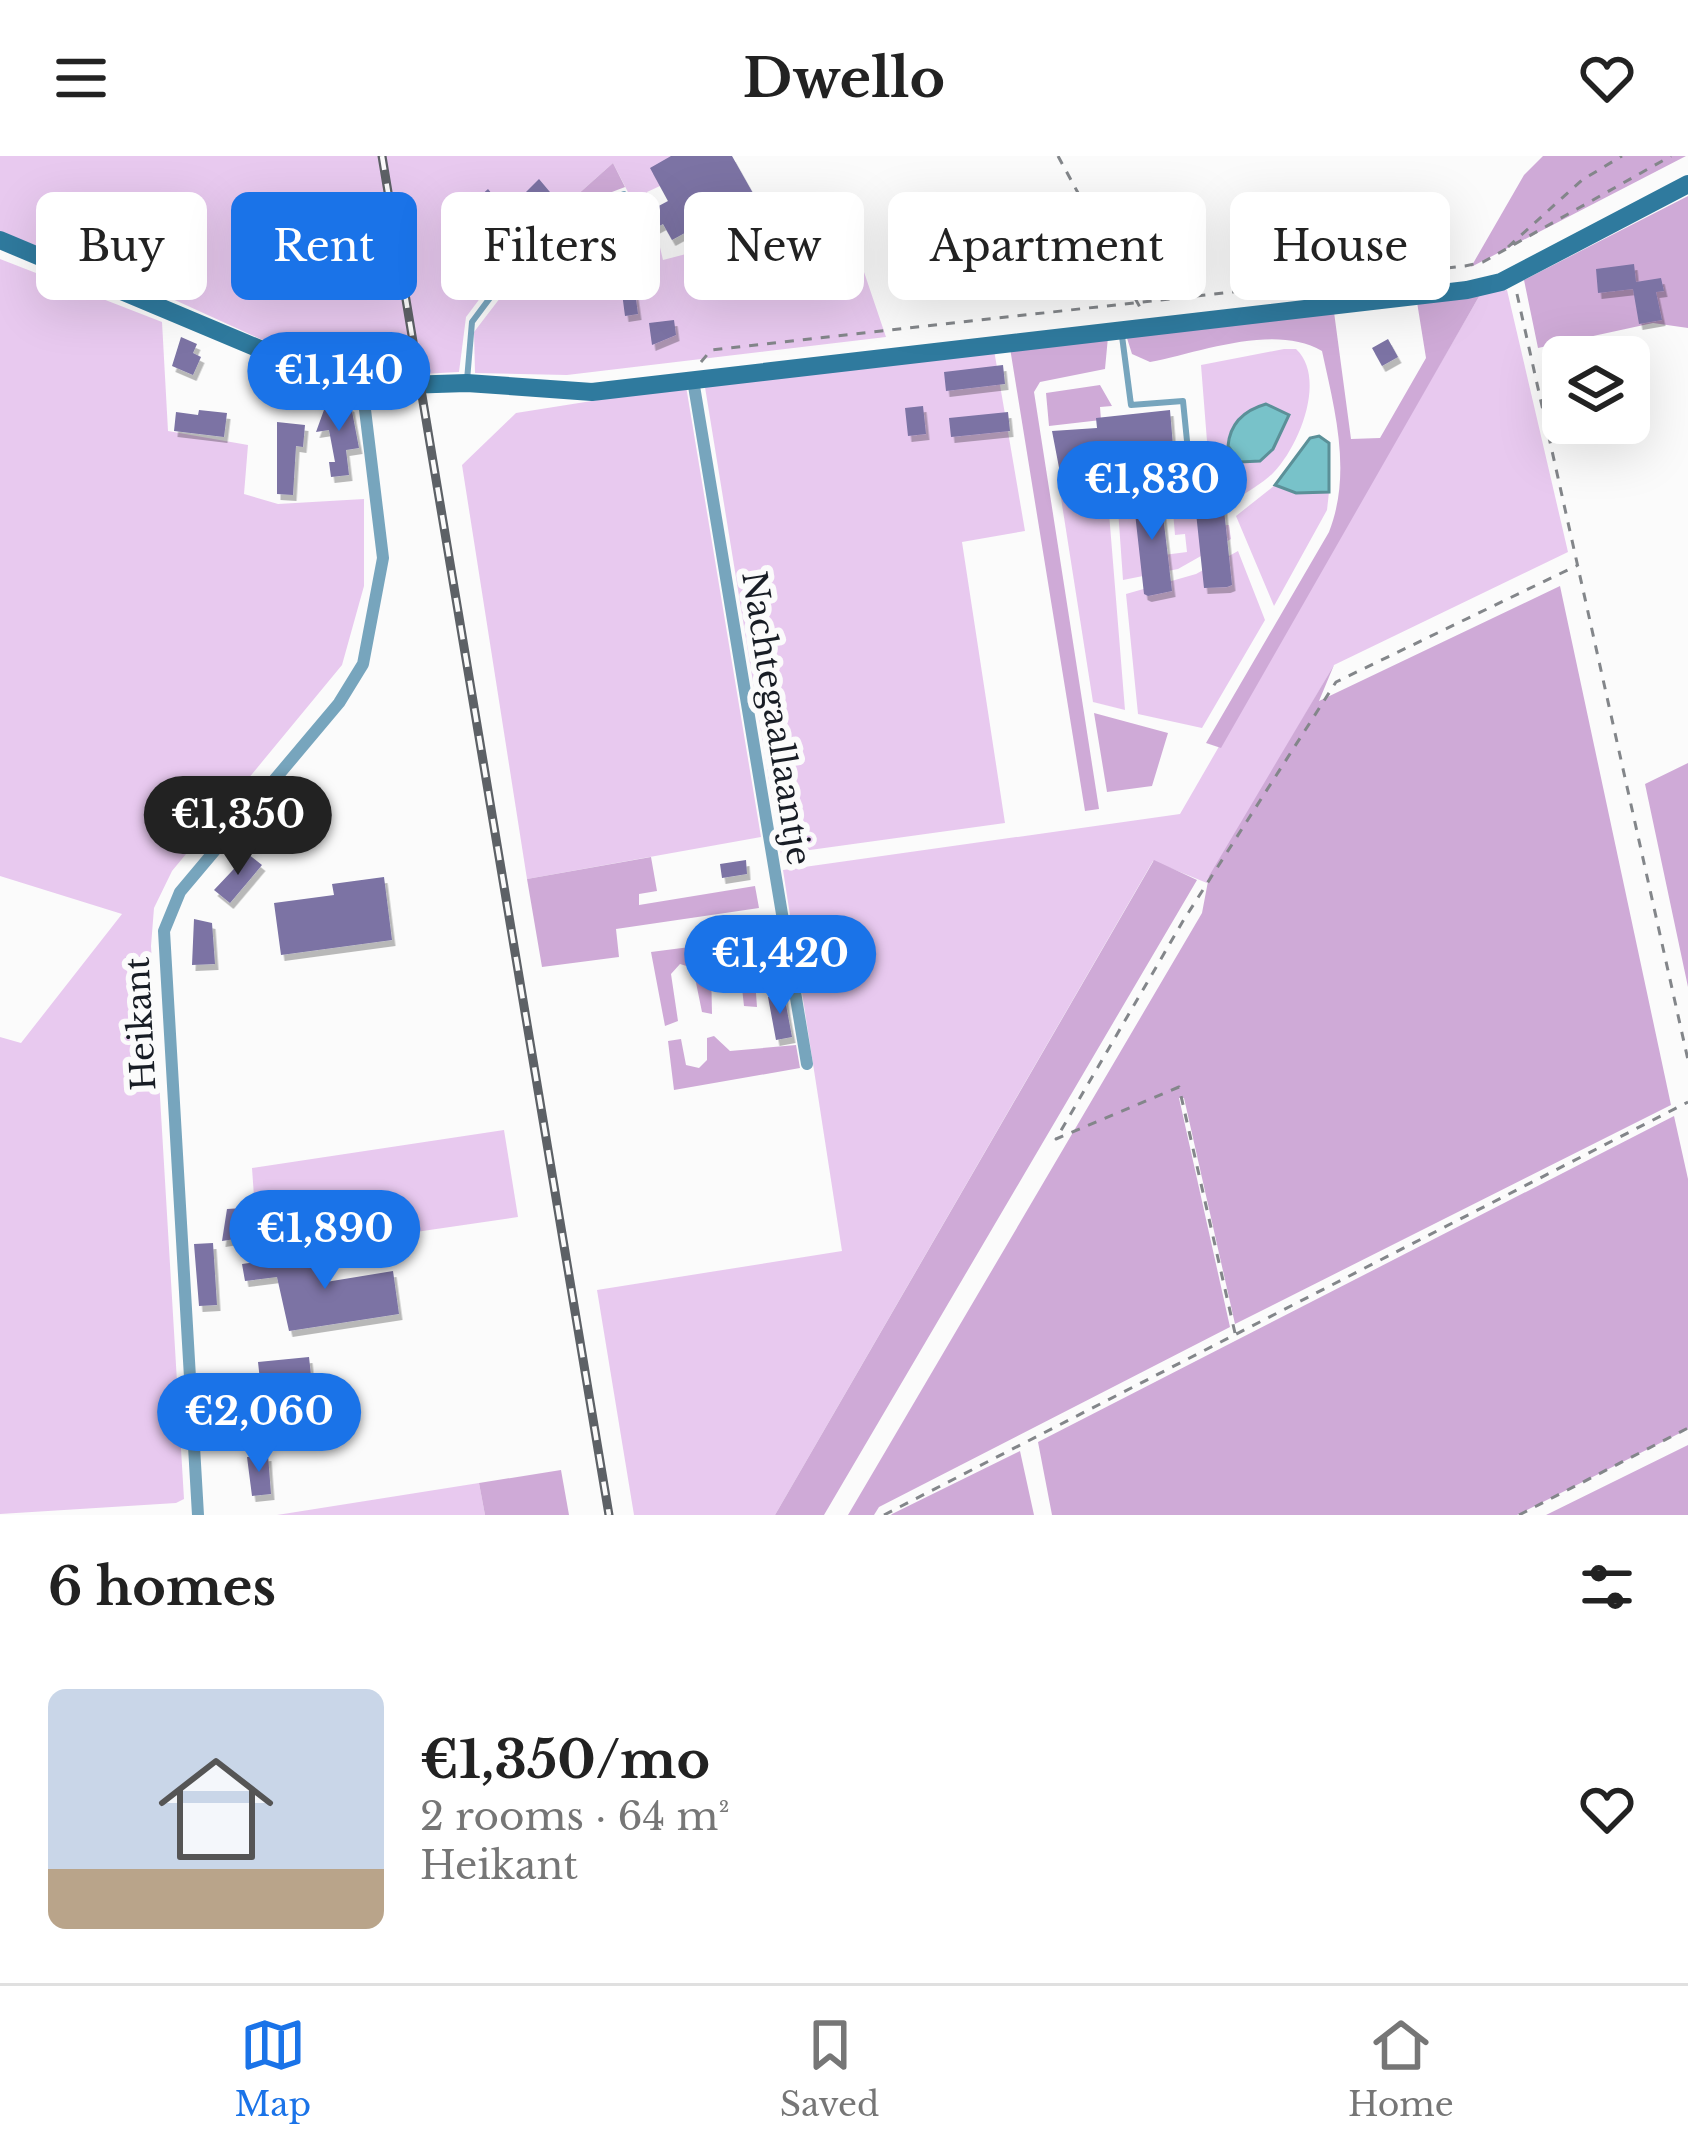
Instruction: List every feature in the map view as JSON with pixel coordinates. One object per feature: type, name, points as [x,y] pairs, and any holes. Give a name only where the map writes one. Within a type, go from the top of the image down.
[{"type":"street","points":[[0,240],[336,381],[362,385],[467,383],[576,392],[1467,290],[1513,276],[1688,184]]},
{"type":"street","name":"Nachtegaallaantje","points":[[693,380],[807,1064]]},
{"type":"street","name":"Heikant","points":[[198,1515],[164,931],[180,892],[339,703],[363,664],[383,558],[362,385]]},
{"type":"lane","points":[[467,383],[472,322],[488,300]]},
{"type":"lane","points":[[1120,327],[1131,405],[1183,401],[1188,452]]},
{"type":"path","points":[[1058,156],[1147,324]]},
{"type":"path","points":[[1507,248],[1582,180],[1622,156]]},
{"type":"path","points":[[693,380],[711,350],[1466,266],[1671,156]]},
{"type":"path","points":[[1507,248],[1688,1060]]},
{"type":"path","points":[[1235,1333],[1179,1087],[1056,1139],[1183,921],[1336,682],[1578,565]]},
{"type":"path","points":[[884,1515],[1688,1102]]},
{"type":"path","points":[[1519,1515],[1688,1428]]},
{"type":"shaded area","points":[[0,156],[725,156],[647,192],[628,192],[613,163],[581,192],[441,192],[441,300],[479,300],[466,317],[459,372],[346,378],[175,300],[207,300],[207,192],[36,192],[36,246],[0,232]]},
{"type":"shaded area","points":[[1543,156],[1686,156],[1471,267],[1524,175]]},
{"type":"shaded area","points":[[613,163],[625,187],[612,192],[581,192]]},
{"type":"shaded area","points":[[1688,196],[1688,328],[1653,323],[1593,336],[1542,336],[1538,348],[1524,280]]},
{"type":"shaded area","points":[[660,247],[663,260],[684,255],[684,300],[864,300],[864,272],[886,337],[567,375],[475,373],[474,332],[498,300],[660,300]]},
{"type":"shaded area","points":[[0,259],[36,273],[36,300],[105,300],[162,322],[168,431],[248,445],[244,494],[278,504],[364,499],[364,586],[342,665],[172,871],[154,908],[151,946],[184,1499],[176,1503],[0,1514],[0,1037],[21,1043],[122,914],[0,876]]},
{"type":"shaded area","points":[[1507,290],[1568,552],[1334,665],[1207,883],[1153,861],[775,1515],[634,1515],[597,1290],[842,1251],[783,870],[1180,814],[1481,293]]},
{"type":"shaded area","points":[[1481,293],[1221,748],[1206,743],[1329,532],[1340,465],[1332,396],[1322,351],[1303,343],[1238,342],[1150,362],[1132,354],[1126,335],[1334,312],[1351,439],[1380,438],[1426,358],[1417,302]]},
{"type":"shaded area","points":[[1108,337],[1105,369],[1040,382],[1034,392],[1099,809],[1085,811],[1010,348]]},
{"type":"shaded area","points":[[1296,349],[1305,362],[1309,377],[1306,412],[1292,446],[1274,472],[1235,500],[1223,460],[1208,454],[1201,365]]},
{"type":"shaded area","points":[[994,350],[1025,531],[962,542],[1005,823],[781,854],[704,381]]},
{"type":"shaded area","points":[[1100,385],[1112,406],[1100,407],[1101,420],[1049,426],[1046,393]]},
{"type":"shaded area","points":[[686,386],[761,837],[527,879],[462,465],[516,413]]},
{"type":"shaded area","points":[[1158,459],[1160,479],[1147,481],[1156,556],[1187,552],[1185,534],[1175,535],[1172,500],[1205,497],[1202,526],[1229,525],[1231,539],[1178,569],[1123,580],[1115,467]]},
{"type":"shaded area","points":[[1098,465],[1106,476],[1125,710],[1093,702],[1058,479],[1078,477]]},
{"type":"shaded area","points":[[1275,485],[1296,493],[1329,492],[1327,510],[1274,606],[1236,516]]},
{"type":"shaded area","points":[[1238,551],[1265,620],[1202,728],[1138,714],[1126,594],[1196,574]]},
{"type":"shaded area","points":[[1560,586],[1671,1105],[1235,1324],[1184,1098],[1179,1098],[1230,1327],[879,1507],[874,1515],[848,1515],[1202,913],[1209,876],[1334,665],[1319,701]]},
{"type":"shaded area","points":[[1094,713],[1168,733],[1152,786],[1107,792]]},
{"type":"shaded area","points":[[1688,763],[1688,987],[1645,784]]},
{"type":"shaded area","points":[[651,857],[657,891],[639,894],[639,905],[755,886],[759,908],[616,929],[619,957],[542,967],[527,879]]},
{"type":"shaded area","points":[[1154,860],[1197,880],[824,1515],[775,1515]]},
{"type":"shaded area","points":[[752,939],[757,1007],[744,1006],[739,961],[711,966],[712,1014],[702,1012],[693,968],[680,964],[671,974],[678,1021],[665,1026],[651,952]]},
{"type":"shaded area","points":[[714,1036],[730,1051],[796,1045],[800,1068],[674,1090],[668,1041],[681,1039],[686,1065],[699,1068],[707,1060],[707,1038]]},
{"type":"shaded area","points":[[1674,1116],[1688,1179],[1688,1429],[1517,1515],[1052,1515],[1038,1442]]},
{"type":"shaded area","points":[[504,1130],[518,1217],[313,1247],[309,1222],[256,1225],[252,1168]]},
{"type":"shaded area","points":[[1688,1445],[1688,1515],[1546,1515]]},
{"type":"shaded area","points":[[1020,1451],[1034,1515],[891,1515],[892,1514]]},
{"type":"shaded area","points":[[561,1470],[569,1515],[485,1515],[479,1483]]},
{"type":"shaded area","points":[[479,1483],[485,1515],[277,1515]]},
{"type":"water","points":[[1266,404],[1289,415],[1273,449],[1260,461],[1240,462],[1228,446],[1235,424]]},
{"type":"water","points":[[1319,436],[1329,443],[1329,492],[1296,493],[1275,485],[1310,438]]},
{"type":"building","points":[[671,156],[732,156],[752,192],[684,192],[684,233],[672,240],[660,226],[660,205],[668,201],[650,168]]},
{"type":"building","points":[[539,179],[550,192],[526,192]]},
{"type":"building","points":[[1634,264],[1636,282],[1661,278],[1664,291],[1656,292],[1662,320],[1639,324],[1633,289],[1598,293],[1596,269]]},
{"type":"building","points":[[623,300],[636,300],[638,314],[625,316]]},
{"type":"building","points":[[674,320],[676,335],[652,345],[649,323]]},
{"type":"building","points":[[181,337],[197,344],[193,353],[201,357],[193,375],[172,366]]},
{"type":"building","points":[[1388,339],[1398,357],[1382,366],[1372,348]]},
{"type":"building","points":[[1003,365],[1005,384],[946,391],[944,372]]},
{"type":"building","points":[[329,396],[351,406],[359,448],[346,450],[349,475],[331,477],[329,462],[335,462],[329,430],[316,432]]},
{"type":"building","points":[[923,406],[926,434],[908,436],[905,408]]},
{"type":"building","points":[[199,410],[227,413],[224,437],[174,431],[176,412],[198,415]]},
{"type":"building","points":[[1170,410],[1174,458],[1218,453],[1232,585],[1227,587],[1204,588],[1192,475],[1159,480],[1156,443],[1115,447],[1116,457],[1073,455],[1075,477],[1061,478],[1052,431],[1097,428],[1096,418]]},
{"type":"building","points":[[1008,412],[1010,431],[951,437],[949,418]]},
{"type":"building","points":[[277,422],[305,425],[303,447],[296,446],[293,495],[277,494]]},
{"type":"building","points":[[1160,490],[1172,591],[1148,596],[1144,594],[1133,495]]},
{"type":"building","points":[[248,854],[262,865],[230,903],[214,890]]},
{"type":"building","points":[[746,860],[747,874],[722,878],[720,864]]},
{"type":"building","points":[[384,877],[392,940],[281,955],[274,903],[334,895],[332,884]]},
{"type":"building","points":[[194,919],[212,923],[215,964],[192,965]]},
{"type":"building","points":[[784,994],[792,1037],[776,1040],[768,997]]},
{"type":"building","points":[[244,1208],[244,1222],[260,1220],[261,1235],[222,1241],[227,1209]]},
{"type":"building","points":[[213,1243],[217,1305],[199,1306],[194,1244]]},
{"type":"building","points":[[322,1252],[326,1282],[393,1271],[399,1314],[289,1331],[277,1277],[245,1281],[242,1264]]},
{"type":"building","points":[[309,1357],[313,1393],[262,1399],[258,1362]]},
{"type":"building","points":[[268,1455],[271,1494],[252,1496],[247,1457]]},
{"type":"railway","points":[[382,156],[609,1515]]}]
